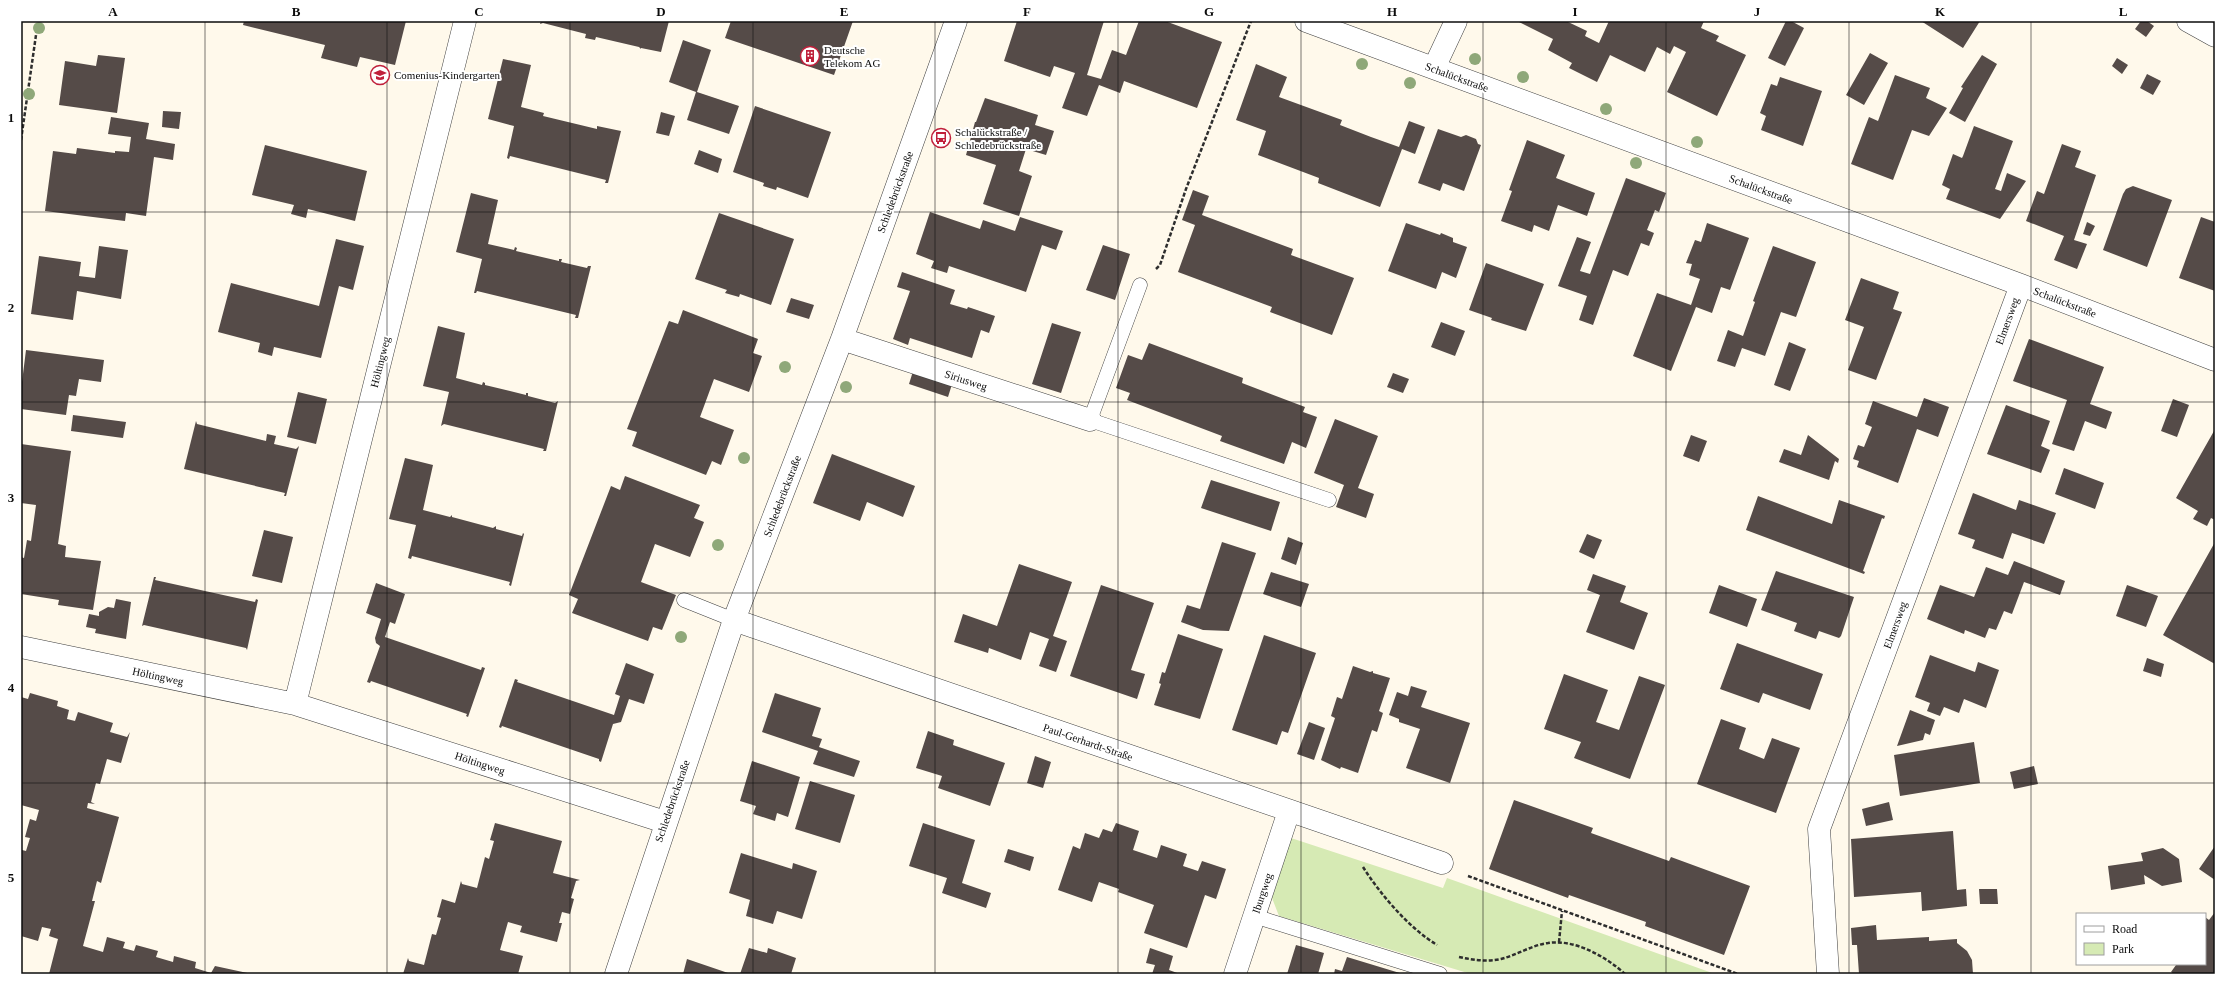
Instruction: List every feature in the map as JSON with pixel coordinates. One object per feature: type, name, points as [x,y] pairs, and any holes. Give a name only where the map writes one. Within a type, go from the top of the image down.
[{"type":"street","name":"Höltingweg","points":[[295,704],[465,21]]},
{"type":"street","name":"Schledebrückstraße","points":[[616,974],[665,822],[734,620],[842,338],[956,21]]},
{"type":"street","name":"Schalückstraße","points":[[1306,21],[2021,285],[2215,360]]},
{"type":"street","points":[[1434,68],[1456,21]]},
{"type":"street","points":[[2188,21],[2215,36]]},
{"type":"street","name":"Elmersweg","points":[[1828,974],[1820,829],[2021,285]]},
{"type":"street","name":"Siriusweg","points":[[842,338],[1090,420]]},
{"type":"street","name":"Paul-Gerhardt-Straße","points":[[734,620],[1442,863]]},
{"type":"street","name":"Höltingweg","points":[[21,648],[295,704],[665,822]]},
{"type":"street","name":"Iburgweg","points":[[1235,974],[1288,811]]},
{"type":"lane","points":[[1140,285],[1090,420],[1329,500]]},
{"type":"lane","points":[[684,600],[734,620]]},
{"type":"lane","points":[[1254,916],[1440,974]]},
{"type":"path","points":[[21,140],[38,21]]},
{"type":"path","points":[[1140,285],[1160,265],[1186,189],[1251,21]]},
{"type":"path","points":[[1360,835],[1354,852],[1372,881],[1392,905],[1427,939],[1439,946]]},
{"type":"path","points":[[1442,863],[1477,881],[1738,974]]},
{"type":"path","points":[[1559,942],[1562,911]]},
{"type":"path","points":[[1456,957],[1478,961],[1500,959],[1546,943],[1559,942],[1583,947],[1616,966],[1625,974]]},
{"type":"green space","points":[[1291,838],[1443,888],[1447,878],[1715,974],[1471,974],[1279,916],[1272,898]]},
{"type":"building","points":[[244,21],[406,21],[395,65],[360,57],[357,67],[321,58],[325,45],[243,25]]},
{"type":"building","points":[[541,21],[669,21],[661,52],[641,49],[639,47],[596,37],[595,40],[585,38],[586,34],[543,23],[540,24]]},
{"type":"building","name":"Deutsche Telekom AG","points":[[731,21],[853,21],[834,75],[725,38]]},
{"type":"building","points":[[1017,21],[1104,21],[1087,75],[1101,79],[1112,50],[1126,55],[1139,21],[1165,21],[1222,42],[1197,108],[1124,81],[1120,93],[1099,85],[1087,116],[1062,108],[1075,73],[1054,66],[1050,77],[1004,61]]},
{"type":"building","points":[[1517,21],[1566,21],[1587,31],[1585,36],[1599,43],[1609,21],[1704,21],[1701,28],[1719,36],[1716,41],[1746,55],[1717,116],[1667,92],[1686,52],[1674,46],[1670,54],[1657,47],[1645,72],[1610,55],[1597,82],[1569,68],[1572,63],[1548,50],[1553,39]]},
{"type":"building","points":[[1786,21],[1791,21],[1804,28],[1785,66],[1768,58]]},
{"type":"building","points":[[1921,21],[1980,21],[1963,48]]},
{"type":"building","points":[[2141,21],[2147,21],[2154,26],[2146,37],[2135,29]]},
{"type":"building","points":[[683,40],[711,50],[697,92],[739,106],[729,134],[687,120],[696,92],[669,82]]},
{"type":"building","points":[[1870,53],[1888,63],[1864,105],[1846,95]]},
{"type":"building","points":[[98,55],[125,58],[117,113],[59,105],[65,61],[96,66]]},
{"type":"building","points":[[1982,55],[1997,64],[1965,122],[1949,113],[1963,88],[1961,87]]},
{"type":"building","points":[[2117,58],[2128,65],[2122,74],[2112,66]]},
{"type":"building","points":[[503,59],[531,65],[521,107],[544,113],[543,116],[597,129],[597,126],[621,131],[608,183],[605,183],[606,180],[510,156],[509,159],[507,158],[514,126],[488,119]]},
{"type":"building","points":[[1256,64],[1287,77],[1279,97],[1342,120],[1340,125],[1371,137],[1399,147],[1409,121],[1425,127],[1415,154],[1402,149],[1380,207],[1318,183],[1319,178],[1258,155],[1266,131],[1236,120]]},
{"type":"building","points":[[2147,74],[2161,81],[2153,95],[2140,88]]},
{"type":"building","points":[[1895,75],[1930,88],[1926,98],[1947,108],[1929,136],[1912,130],[1893,180],[1851,164],[1869,117],[1878,121]]},
{"type":"building","points":[[1780,77],[1822,91],[1803,146],[1761,130],[1766,116],[1760,113],[1771,84],[1777,86]]},
{"type":"building","points":[[985,98],[1038,115],[1035,125],[1054,131],[1046,155],[1026,149],[1019,171],[1032,176],[1019,216],[983,204],[996,165],[966,155],[975,122]]},
{"type":"building","points":[[755,106],[831,132],[808,198],[777,187],[776,190],[763,186],[764,183],[733,172]]},
{"type":"building","points":[[163,111],[181,112],[179,129],[162,127]]},
{"type":"building","points":[[661,112],[675,116],[669,136],[656,133]]},
{"type":"building","points":[[111,117],[149,123],[146,139],[175,144],[173,160],[154,157],[146,216],[126,213],[125,221],[45,211],[53,151],[76,154],[77,148],[115,153],[115,151],[129,152],[131,137],[108,134]]},
{"type":"building","points":[[1974,126],[2013,141],[1995,189],[2001,191],[2007,173],[2026,181],[2000,219],[1946,199],[1950,189],[1942,185],[1953,154],[1962,158]]},
{"type":"building","points":[[1438,129],[1461,137],[1466,135],[1476,139],[1478,144],[1481,145],[1464,191],[1443,183],[1440,191],[1418,183]]},
{"type":"building","points":[[1527,140],[1565,155],[1556,178],[1595,193],[1587,216],[1558,205],[1549,231],[1534,225],[1532,232],[1501,221],[1512,191],[1509,190]]},
{"type":"building","points":[[2062,144],[2081,151],[2075,167],[2096,175],[2074,240],[2087,244],[2077,269],[2054,260],[2064,236],[2026,221],[2037,191],[2044,194]]},
{"type":"building","points":[[265,145],[367,171],[355,221],[308,209],[306,218],[291,214],[294,205],[252,195]]},
{"type":"building","points":[[699,150],[722,159],[718,173],[694,164]]},
{"type":"building","points":[[1626,178],[1666,193],[1659,212],[1655,210],[1647,230],[1654,233],[1649,246],[1641,243],[1628,276],[1613,270],[1593,325],[1579,320],[1587,296],[1558,286],[1577,237],[1591,242],[1580,271],[1590,274]]},
{"type":"building","points":[[2133,186],[2172,200],[2147,267],[2103,250],[2123,194],[2126,189]]},
{"type":"building","points":[[1193,190],[1209,196],[1202,215],[1293,249],[1291,255],[1354,278],[1332,335],[1270,312],[1272,307],[1178,272],[1195,225],[1182,220]]},
{"type":"building","points":[[471,193],[498,200],[488,244],[514,250],[515,247],[517,248],[516,251],[559,261],[559,259],[562,259],[561,262],[587,268],[588,266],[591,266],[578,318],[575,318],[576,315],[477,291],[474,293],[482,259],[456,252]]},
{"type":"building","points":[[930,212],[980,229],[983,220],[1015,231],[1020,217],[1063,231],[1056,250],[1042,245],[1026,292],[949,266],[947,273],[931,268],[934,261],[916,254]]},
{"type":"building","points":[[719,213],[794,239],[771,305],[740,294],[739,297],[725,293],[727,290],[695,279]]},
{"type":"building","points":[[2201,217],[2215,222],[2215,291],[2179,278]]},
{"type":"building","points":[[2087,222],[2095,226],[2090,236],[2083,234]]},
{"type":"building","points":[[1406,223],[1440,235],[1441,233],[1453,238],[1453,242],[1467,247],[1456,278],[1442,272],[1436,289],[1388,271]]},
{"type":"building","points":[[1707,223],[1749,238],[1730,290],[1721,287],[1712,313],[1696,307],[1671,371],[1633,356],[1657,293],[1691,305],[1700,279],[1689,275],[1692,264],[1686,263],[1695,240],[1701,242]]},
{"type":"building","points":[[336,239],[364,246],[353,290],[339,286],[321,358],[274,347],[272,356],[258,352],[260,343],[218,332],[231,283],[319,306]]},
{"type":"building","points":[[1103,245],[1130,254],[1115,300],[1086,290]]},
{"type":"building","points":[[99,246],[128,250],[121,299],[77,291],[73,320],[31,314],[39,256],[81,262],[79,276],[95,278]]},
{"type":"building","points":[[1773,246],[1816,262],[1796,317],[1781,312],[1765,356],[1742,348],[1735,367],[1717,361],[1728,330],[1743,336],[1755,302],[1753,301]]},
{"type":"building","points":[[1486,263],[1544,284],[1526,331],[1491,320],[1492,318],[1469,310]]},
{"type":"building","points":[[902,272],[955,290],[950,304],[967,309],[968,307],[995,316],[989,333],[981,330],[972,358],[910,338],[908,345],[893,339],[910,291],[897,287]]},
{"type":"building","points":[[1861,278],[1899,292],[1893,309],[1902,312],[1876,380],[1848,370],[1864,327],[1845,320]]},
{"type":"building","points":[[791,298],[814,305],[809,319],[786,312]]},
{"type":"building","points":[[683,310],[758,339],[753,353],[762,356],[749,392],[714,379],[700,417],[734,430],[721,465],[712,461],[706,475],[632,446],[637,432],[627,429],[669,321],[678,324]]},
{"type":"building","points":[[1441,322],[1465,331],[1455,356],[1431,347]]},
{"type":"building","points":[[1052,323],[1081,332],[1061,393],[1032,384]]},
{"type":"building","points":[[438,326],[465,333],[456,378],[482,385],[483,382],[485,385],[526,395],[526,393],[528,393],[528,396],[555,403],[558,401],[546,451],[543,451],[544,449],[444,424],[441,426],[449,392],[423,386]]},
{"type":"building","points":[[2029,339],[2104,367],[2090,404],[2112,412],[2106,429],[2085,421],[2074,451],[2052,444],[2067,400],[2013,381]]},
{"type":"building","points":[[1789,342],[1806,349],[1790,391],[1774,385]]},
{"type":"building","points":[[1149,343],[1243,378],[1242,383],[1305,407],[1303,412],[1317,417],[1306,448],[1292,442],[1284,464],[1220,441],[1222,436],[1127,400],[1130,393],[1116,388],[1128,355],[1142,360]]},
{"type":"building","points":[[26,350],[104,360],[101,382],[79,379],[76,396],[69,395],[66,415],[21,409],[21,390]]},
{"type":"building","points":[[914,368],[953,381],[948,397],[909,384]]},
{"type":"building","points":[[1393,373],[1409,379],[1403,393],[1387,387]]},
{"type":"building","points":[[298,392],[327,399],[316,444],[287,437]]},
{"type":"building","points":[[1924,398],[1949,407],[1938,437],[1917,429],[1898,483],[1857,467],[1859,461],[1853,459],[1858,445],[1864,447],[1872,427],[1865,424],[1873,401],[1917,417]]},
{"type":"building","points":[[2173,399],[2189,405],[2177,437],[2161,431]]},
{"type":"building","points":[[2006,405],[2050,421],[2041,446],[2050,450],[2041,473],[1987,454]]},
{"type":"building","points":[[73,415],[126,422],[123,438],[71,431]]},
{"type":"building","points":[[1335,419],[1378,436],[1358,488],[1374,494],[1366,518],[1336,507],[1344,485],[1314,473]]},
{"type":"building","points":[[196,421],[197,424],[266,441],[267,434],[276,436],[274,444],[296,449],[299,446],[286,496],[284,496],[285,493],[184,469]]},
{"type":"building","points":[[2214,431],[2215,520],[2211,518],[2207,526],[2193,519],[2198,511],[2176,498]]},
{"type":"building","points":[[1691,435],[1707,441],[1699,462],[1683,456]]},
{"type":"building","points":[[1808,435],[1839,459],[1838,463],[1835,461],[1829,480],[1779,462],[1784,449],[1801,455]]},
{"type":"building","points":[[21,444],[71,451],[58,544],[66,546],[65,557],[101,561],[93,610],[58,605],[59,600],[21,594],[21,557],[24,558],[27,540],[31,541],[36,505],[21,503]]},
{"type":"building","points":[[832,454],[915,486],[903,517],[867,502],[860,521],[813,503]]},
{"type":"building","points":[[405,458],[433,465],[423,510],[450,517],[452,515],[452,517],[493,528],[496,526],[496,529],[522,536],[523,533],[524,534],[511,586],[509,585],[510,582],[412,556],[411,559],[408,558],[416,525],[389,519]]},
{"type":"building","points":[[2064,468],[2104,483],[2095,509],[2055,494]]},
{"type":"building","points":[[625,476],[700,505],[694,518],[704,522],[690,557],[655,544],[641,582],[676,595],[662,630],[653,627],[648,641],[572,613],[578,599],[569,595],[611,486],[620,490]]},
{"type":"building","points":[[1211,480],[1280,502],[1271,531],[1201,508]]},
{"type":"building","points":[[1973,493],[2016,510],[2019,500],[2056,513],[2044,544],[2012,533],[2003,559],[1972,548],[1975,540],[1958,534]]},
{"type":"building","points":[[1758,496],[1832,524],[1839,500],[1885,516],[1884,519],[1882,518],[1863,571],[1865,572],[1864,574],[1746,530]]},
{"type":"building","points":[[264,530],[293,537],[282,583],[252,576]]},
{"type":"building","points":[[1587,534],[1602,540],[1594,559],[1579,552]]},
{"type":"building","points":[[1288,537],[1303,543],[1296,565],[1281,559]]},
{"type":"building","points":[[1222,542],[1256,553],[1229,631],[1203,630],[1181,622],[1187,605],[1200,609]]},
{"type":"building","points":[[2215,542],[2215,664],[2163,635]]},
{"type":"building","points":[[2014,561],[2065,581],[2060,595],[2024,582],[2012,614],[2004,611],[1996,630],[1989,628],[1985,638],[1965,630],[1964,634],[1927,619],[1940,585],[1974,597],[1986,567],[2008,575]]},
{"type":"building","points":[[1019,564],[1072,582],[1053,636],[1067,641],[1056,672],[1039,666],[1049,639],[1030,632],[1021,660],[989,648],[988,653],[954,642],[963,614],[997,626]]},
{"type":"building","points":[[1776,571],[1854,597],[1839,638],[1819,631],[1816,639],[1794,631],[1797,623],[1761,610]]},
{"type":"building","points":[[1271,572],[1309,584],[1301,607],[1263,594]]},
{"type":"building","points":[[1593,574],[1626,586],[1620,602],[1648,613],[1634,650],[1586,632],[1600,595],[1587,590]]},
{"type":"building","points":[[154,577],[156,577],[155,580],[255,602],[256,599],[258,600],[247,650],[246,648],[144,625],[142,626]]},
{"type":"building","points":[[376,583],[405,594],[395,624],[390,622],[385,637],[481,670],[482,667],[485,668],[468,717],[466,716],[467,714],[371,681],[370,683],[367,682],[380,646],[376,643],[375,638],[381,619],[366,613]]},
{"type":"building","points":[[1101,585],[1154,603],[1131,670],[1145,674],[1137,699],[1070,676]]},
{"type":"building","points":[[1719,585],[1757,599],[1747,627],[1709,613]]},
{"type":"building","points":[[2127,585],[2158,596],[2146,627],[2116,616]]},
{"type":"building","points":[[116,599],[131,602],[126,639],[95,633],[96,629],[86,627],[89,614],[99,616],[99,612],[108,607],[114,608]]},
{"type":"building","points":[[1178,634],[1223,649],[1200,719],[1154,705],[1161,684],[1159,683],[1162,672],[1165,673]]},
{"type":"building","points":[[1264,635],[1316,653],[1288,733],[1282,731],[1277,745],[1232,730]]},
{"type":"building","points":[[1737,643],[1823,674],[1810,710],[1763,693],[1759,703],[1720,689]]},
{"type":"building","points":[[1930,655],[1975,672],[1978,662],[1999,670],[1986,708],[1964,699],[1959,713],[1944,707],[1940,716],[1927,711],[1930,703],[1915,697]]},
{"type":"building","points":[[2147,658],[2164,664],[2161,677],[2143,671]]},
{"type":"building","points":[[626,663],[654,674],[644,704],[629,699],[621,722],[613,724],[601,762],[599,759],[502,726],[501,728],[499,727],[515,679],[518,680],[517,682],[614,715],[620,696],[615,694]]},
{"type":"building","points":[[1353,666],[1370,672],[1373,671],[1373,673],[1390,678],[1379,711],[1383,713],[1377,732],[1372,730],[1358,773],[1341,767],[1340,769],[1321,760],[1335,718],[1331,716],[1337,697],[1342,699]]},
{"type":"building","points":[[1564,674],[1608,690],[1596,722],[1619,730],[1639,676],[1665,685],[1630,779],[1574,758],[1581,742],[1544,729]]},
{"type":"building","points":[[1411,686],[1427,691],[1421,707],[1470,723],[1450,783],[1406,768],[1420,729],[1399,722],[1399,719],[1389,715],[1397,692],[1408,696]]},
{"type":"building","points":[[30,693],[58,701],[57,706],[69,710],[67,719],[75,721],[78,712],[113,723],[110,732],[127,737],[130,732],[121,763],[107,759],[100,784],[96,783],[91,802],[95,804],[88,803],[87,808],[119,817],[101,883],[97,881],[92,901],[95,901],[83,946],[103,952],[107,937],[125,942],[123,948],[134,951],[136,945],[158,951],[156,957],[173,962],[174,956],[196,962],[195,968],[211,973],[215,966],[252,974],[49,974],[58,939],[49,936],[51,929],[42,927],[38,941],[21,936],[21,853],[22,850],[26,851],[30,838],[25,837],[30,819],[36,821],[39,810],[21,805],[21,697],[28,699]]},
{"type":"building","points":[[775,693],[821,708],[812,736],[822,739],[819,747],[860,761],[854,777],[813,764],[818,751],[762,732]]},
{"type":"building","points":[[1910,710],[1935,720],[1930,735],[1925,733],[1923,740],[1897,746]]},
{"type":"building","points":[[1721,719],[1746,728],[1739,749],[1764,759],[1772,738],[1800,748],[1776,813],[1697,784]]},
{"type":"building","points":[[1309,722],[1325,728],[1314,760],[1297,754]]},
{"type":"building","points":[[928,731],[954,740],[953,745],[1005,763],[990,806],[938,788],[942,776],[916,768]]},
{"type":"building","points":[[1974,742],[1980,783],[1900,796],[1894,755]]},
{"type":"building","points":[[1035,756],[1051,762],[1043,788],[1027,783]]},
{"type":"building","points":[[752,761],[800,777],[788,817],[777,813],[775,821],[753,814],[756,806],[740,801]]},
{"type":"building","points":[[2034,766],[2038,784],[2014,789],[2010,772]]},
{"type":"building","points":[[810,781],[855,795],[840,843],[795,829]]},
{"type":"building","points":[[1514,800],[1593,828],[1591,833],[1669,861],[1671,857],[1750,886],[1724,955],[1645,926],[1646,922],[1569,895],[1568,898],[1489,869]]},
{"type":"building","points":[[1889,802],[1893,820],[1866,826],[1862,809]]},
{"type":"building","points":[[495,823],[562,841],[553,873],[580,880],[576,881],[571,898],[574,899],[570,914],[562,912],[559,923],[562,923],[557,942],[520,932],[522,926],[508,922],[500,950],[523,956],[518,974],[403,974],[408,958],[409,961],[424,965],[432,934],[436,935],[441,918],[437,917],[442,899],[455,903],[461,881],[462,884],[477,888],[485,857],[489,859],[494,841],[490,840]]},
{"type":"building","points":[[923,823],[975,840],[962,883],[991,893],[986,908],[942,893],[947,878],[909,866]]},
{"type":"building","points":[[1116,823],[1139,831],[1133,850],[1157,858],[1161,845],[1187,854],[1183,866],[1198,871],[1202,861],[1226,869],[1216,899],[1205,895],[1187,948],[1144,933],[1154,905],[1118,892],[1119,889],[1099,882],[1092,902],[1058,890],[1073,846],[1080,849],[1085,833],[1099,838],[1103,829],[1112,832]]},
{"type":"building","points":[[1953,831],[1957,890],[1966,889],[1967,906],[1922,911],[1921,892],[1854,897],[1851,839]]},
{"type":"building","points":[[2215,846],[2215,880],[2199,869]]},
{"type":"building","points":[[2163,848],[2179,859],[2182,882],[2162,886],[2144,875],[2145,884],[2111,890],[2108,866],[2143,861],[2141,853]]},
{"type":"building","points":[[1008,849],[1034,857],[1030,871],[1004,862]]},
{"type":"building","points":[[741,853],[792,869],[793,863],[817,871],[802,919],[777,911],[773,924],[746,916],[750,900],[729,893]]},
{"type":"building","points":[[1979,889],[1997,889],[1998,904],[1980,904]]},
{"type":"building","points":[[2215,912],[2215,974],[2174,974],[2171,972],[2176,965],[2206,965],[2206,918],[2209,920]]},
{"type":"building","points":[[1876,925],[1877,940],[1929,937],[1929,941],[1957,939],[1957,943],[1967,951],[1972,960],[1973,974],[1859,974],[1857,945],[1852,945],[1851,928]]},
{"type":"building","points":[[1296,945],[1324,953],[1318,974],[1287,974]]},
{"type":"building","points":[[749,948],[767,953],[768,948],[796,958],[791,974],[740,974]]},
{"type":"building","points":[[1150,948],[1173,956],[1169,970],[1180,974],[1152,974],[1155,965],[1146,963]]},
{"type":"building","points":[[1347,957],[1403,974],[1334,974],[1335,969],[1342,971]]},
{"type":"building","points":[[687,959],[731,974],[683,974]]},
{"type":"place","name":"Deutsche Telekom AG","points":[[810,56]]},
{"type":"place","name":"Comenius-Kindergarten","points":[[380,75]]},
{"type":"place","name":"Schalückstraße / Schledebrückstraße","points":[[941,138]]}]
